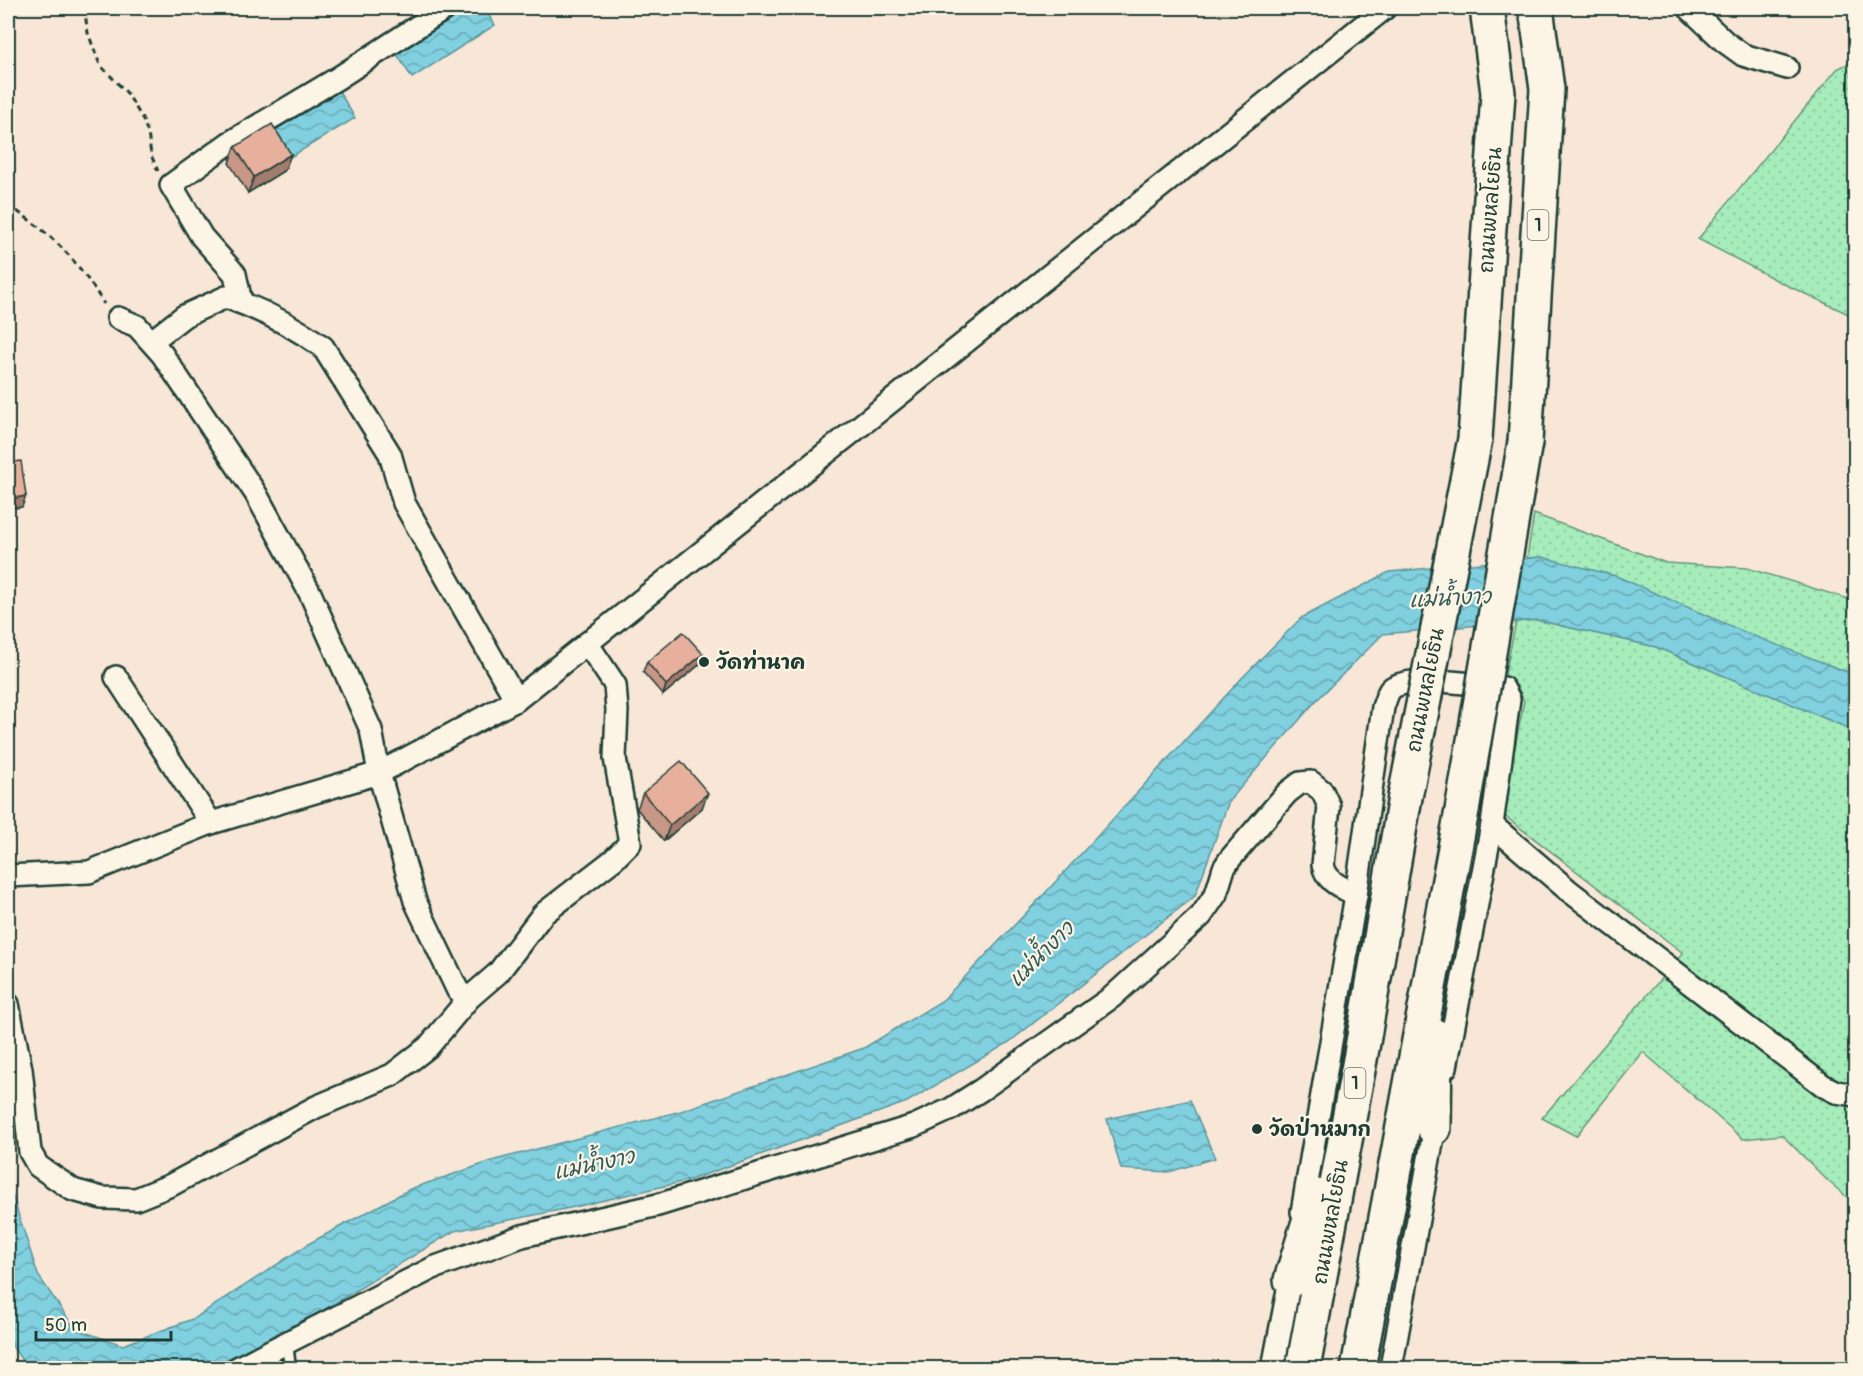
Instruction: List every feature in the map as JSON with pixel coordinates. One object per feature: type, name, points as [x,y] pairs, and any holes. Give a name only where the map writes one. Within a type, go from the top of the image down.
[{"type":"highway","name":"ถนนพหลโยธิน","points":[[1303,1368],[1405,797],[1474,439],[1498,93],[1486,8]]},
{"type":"highway","name":"1","points":[[1358,1368],[1463,805],[1525,442],[1547,89],[1536,8]]},
{"type":"highway","points":[[1434,1128],[1436,947]]},
{"type":"highway","points":[[1291,1280],[1360,1054]]},
{"type":"street","points":[[241,302],[235,274],[202,237],[171,185],[229,143],[338,78],[446,8]]},
{"type":"street","points":[[8,876],[89,872],[211,823],[379,773],[516,700],[1385,8]]},
{"type":"street","points":[[1689,8],[1743,56],[1787,68]]},
{"type":"street","points":[[152,341],[184,316],[226,297],[241,302],[308,336],[323,347],[390,454],[404,503],[516,700]]},
{"type":"street","points":[[118,318],[137,326],[152,341],[255,494],[310,593],[371,730],[379,773],[415,901],[458,991],[469,998]]},
{"type":"street","points":[[8,1004],[21,1069],[30,1152],[38,1166],[73,1190],[102,1197],[136,1199],[171,1185],[316,1107],[392,1075],[428,1047],[469,998],[498,973],[543,914],[613,861],[630,843],[615,758],[617,710],[615,685],[587,643]]},
{"type":"street","points":[[116,677],[211,823]]},
{"type":"street","points":[[1274,1368],[1356,895],[1383,707],[1390,690],[1400,683],[1454,681],[1503,688],[1509,699],[1492,825],[1390,1368]]},
{"type":"street","points":[[237,1368],[433,1268],[522,1236],[658,1205],[914,1126],[951,1109],[1112,997],[1201,916],[1216,894],[1224,868],[1278,802],[1299,783],[1311,782],[1322,791],[1329,806],[1324,873],[1329,880],[1356,895]]},
{"type":"street","points":[[1492,825],[1568,890],[1824,1086],[1836,1092],[1856,1095]]},
{"type":"lane","points":[[287,1343],[290,1368]]},
{"type":"path","points":[[84,8],[88,33],[100,65],[127,93],[142,118],[148,133],[151,155],[158,170],[171,185]]},
{"type":"path","points":[[8,205],[35,223],[67,251],[108,309],[118,318]]},
{"type":"green space","points":[[1855,60],[1855,317],[1782,283],[1698,239],[1837,69]]},
{"type":"green space","points":[[1534,514],[1666,563],[1747,568],[1855,601],[1855,675],[1542,557],[1527,558]]},
{"type":"green space","points":[[1536,620],[1656,647],[1855,731],[1855,1204],[1828,1181],[1782,1135],[1743,1139],[1643,1052],[1576,1136],[1542,1118],[1683,953],[1502,814],[1524,701],[1517,686],[1505,674],[1516,622]]},
{"type":"water","points":[[467,8],[484,8],[495,25],[412,78],[396,53]]},
{"type":"water","points":[[339,91],[355,118],[289,158],[273,131]]},
{"type":"water","name":"แม่น้ำงาว","points":[[1542,557],[1616,576],[1749,634],[1855,675],[1855,731],[1656,647],[1536,620],[1383,634],[1314,703],[1229,801],[1195,896],[1008,1043],[907,1102],[690,1180],[575,1207],[454,1231],[304,1322],[209,1368],[27,1368],[12,1346],[8,1336],[8,1182],[38,1275],[75,1329],[123,1345],[195,1318],[310,1243],[410,1189],[495,1160],[681,1111],[864,1048],[943,1000],[1048,890],[1241,679],[1301,618],[1389,572]]},
{"type":"water","points":[[1190,1100],[1215,1158],[1169,1172],[1121,1169],[1107,1119]]},
{"type":"building","points":[[272,124],[291,154],[254,177],[235,147]]},
{"type":"building","points":[[21,461],[26,496],[8,499],[8,463]]},
{"type":"building","points":[[683,632],[703,654],[666,685],[647,662]]},
{"type":"building","points":[[681,761],[708,793],[670,825],[643,793]]},
{"type":"place","name":"วัดท่านาค","points":[[704,662]]},
{"type":"place","name":"วัดป่าหมาก","points":[[1257,1129]]}]
